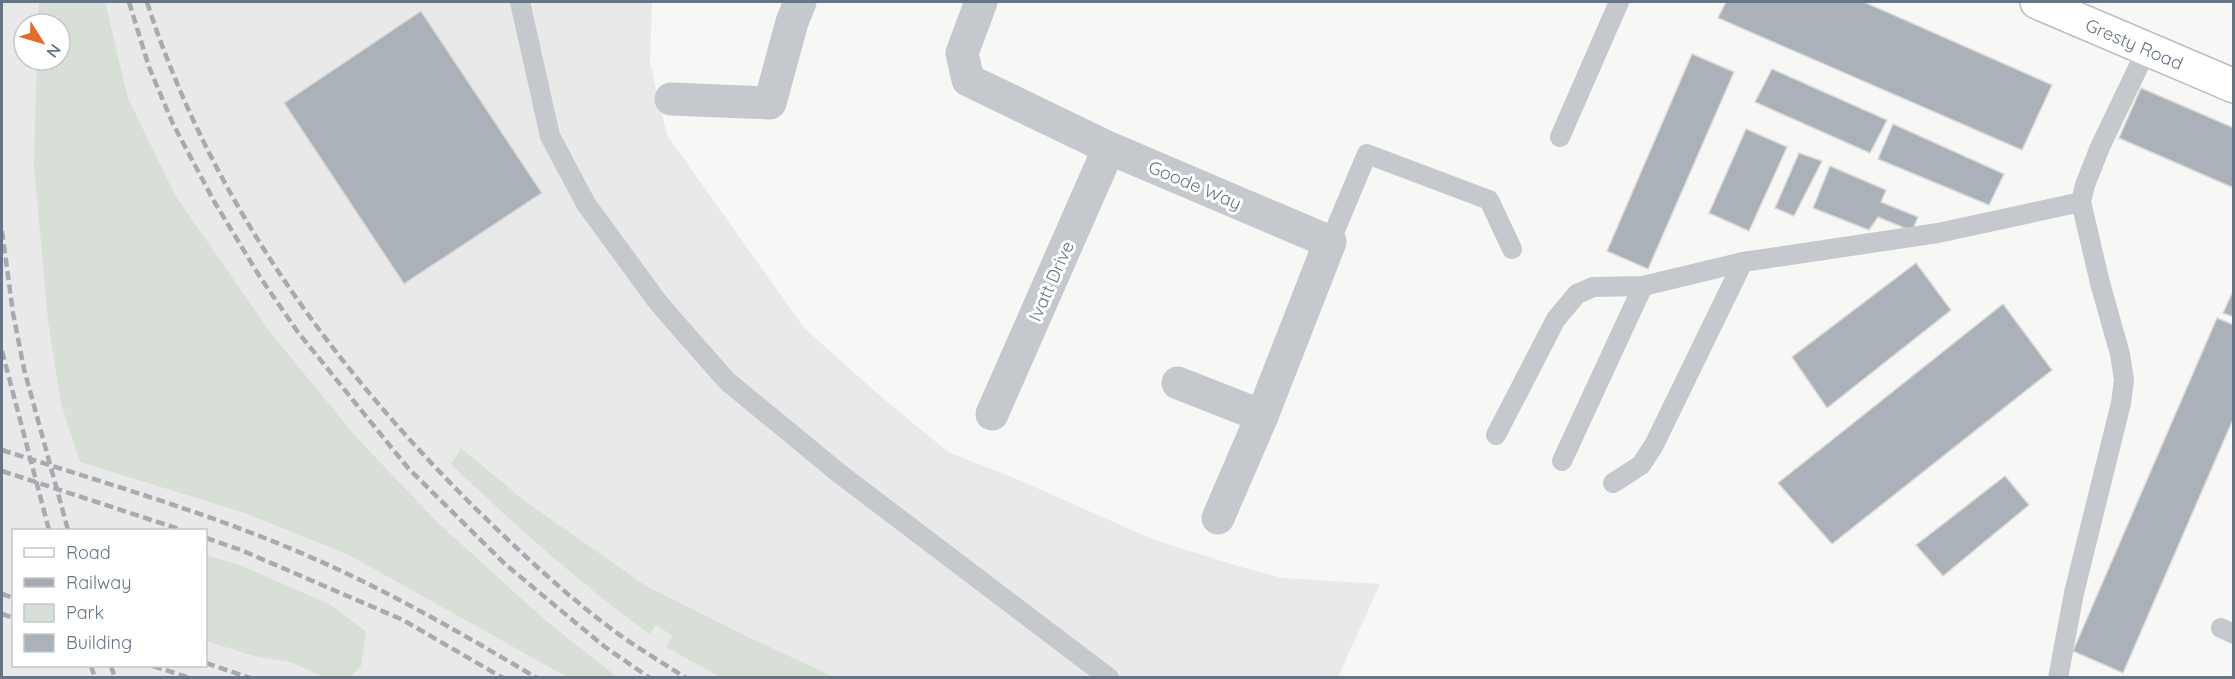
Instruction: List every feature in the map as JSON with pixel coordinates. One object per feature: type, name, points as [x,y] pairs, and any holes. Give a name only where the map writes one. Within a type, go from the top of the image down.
[{"type":"main road","name":"Gresty Road","points":[[2039,2],[2234,86]]},
{"type":"street","points":[[671,99],[770,103],[792,22],[800,2]]},
{"type":"street","name":"Goode Way","points":[[981,2],[962,53],[968,80],[1109,148],[1330,242]]},
{"type":"street","name":"Ivatt Drive","points":[[992,414],[1109,148]]},
{"type":"street","points":[[1218,518],[1262,416],[1330,242]]},
{"type":"street","points":[[1178,383],[1262,416]]},
{"type":"lane","points":[[520,2],[550,136],[586,204],[675,322],[736,388],[840,474],[1109,678]]},
{"type":"lane","points":[[1560,136],[1619,2]]},
{"type":"lane","points":[[2058,678],[2074,593],[2121,404],[2124,380],[2120,354],[2081,202],[2100,147],[2147,49]]},
{"type":"lane","points":[[1330,242],[1367,154],[1489,200],[1512,249]]},
{"type":"lane","points":[[1496,435],[1556,319],[1577,294],[1593,287],[1643,286],[1743,262],[1938,233],[2081,202]]},
{"type":"lane","points":[[1613,483],[1641,465],[1654,445],[1743,262]]},
{"type":"lane","points":[[1562,461],[1643,286]]},
{"type":"shaded area","points":[[2,2],[652,2],[650,63],[667,135],[804,328],[879,395],[948,452],[1012,477],[1152,539],[1231,564],[1282,578],[1380,584],[1338,677],[2,677]]},
{"type":"green space","points":[[39,2],[105,2],[128,98],[175,195],[270,332],[356,437],[438,523],[545,620],[617,677],[567,677],[349,555],[245,513],[80,462],[61,403],[48,321],[34,164],[37,72],[72,72],[72,12],[39,12]]},
{"type":"green space","points":[[461,448],[526,502],[646,586],[834,677],[720,677],[666,647],[673,636],[656,625],[649,634],[597,594],[547,552],[451,464]]},
{"type":"green space","points":[[207,555],[242,566],[331,605],[366,632],[361,666],[350,677],[324,677],[290,662],[254,656],[207,641]]},
{"type":"building","points":[[1726,2],[1864,2],[2052,85],[2022,150],[1718,18]]},
{"type":"building","points":[[421,11],[542,193],[404,284],[284,103]]},
{"type":"building","points":[[1692,54],[1734,72],[1648,269],[1607,251]]},
{"type":"building","points":[[1772,69],[1887,120],[1870,153],[1755,102]]},
{"type":"building","points":[[2141,88],[2234,128],[2234,188],[2119,138]]},
{"type":"building","points":[[1893,124],[2004,174],[1989,205],[1878,159]]},
{"type":"building","points":[[1746,129],[1787,147],[1749,231],[1709,213]]},
{"type":"building","points":[[1799,153],[1822,161],[1794,216],[1775,208]]},
{"type":"building","points":[[1830,166],[1886,190],[1881,202],[1918,217],[1912,231],[1878,217],[1869,230],[1813,208]]},
{"type":"building","points":[[1916,263],[1951,310],[1827,408],[1792,357]]},
{"type":"building","points":[[2234,289],[2234,317],[2223,313]]},
{"type":"building","points":[[2003,304],[2052,370],[1832,544],[1778,483]]},
{"type":"building","points":[[2217,318],[2234,325],[2234,417],[2123,673],[2073,651]]},
{"type":"building","points":[[2005,476],[2029,505],[1943,576],[1916,545]]},
{"type":"railway","points":[[129,2],[149,67],[173,124],[215,203],[260,277],[297,331],[408,468],[505,564],[605,647],[650,678]]},
{"type":"railway","points":[[147,2],[182,95],[239,208],[307,313],[345,363],[427,459],[524,555],[617,633],[686,678]]},
{"type":"railway","points":[[2,231],[13,313],[24,369],[68,529]]},
{"type":"railway","points":[[2,351],[49,529]]},
{"type":"railway","points":[[2,450],[171,504],[296,551],[363,581],[413,607],[537,678]]},
{"type":"railway","points":[[2,471],[179,529]]},
{"type":"railway","points":[[207,538],[241,550],[403,620],[503,678]]},
{"type":"railway","points":[[2,594],[12,597]]},
{"type":"railway","points":[[2,614],[12,617]]},
{"type":"railway","points":[[207,663],[250,678]]},
{"type":"railway","points":[[91,667],[95,678]]},
{"type":"railway","points":[[111,667],[115,678]]},
{"type":"railway","points":[[156,667],[190,678]]}]
